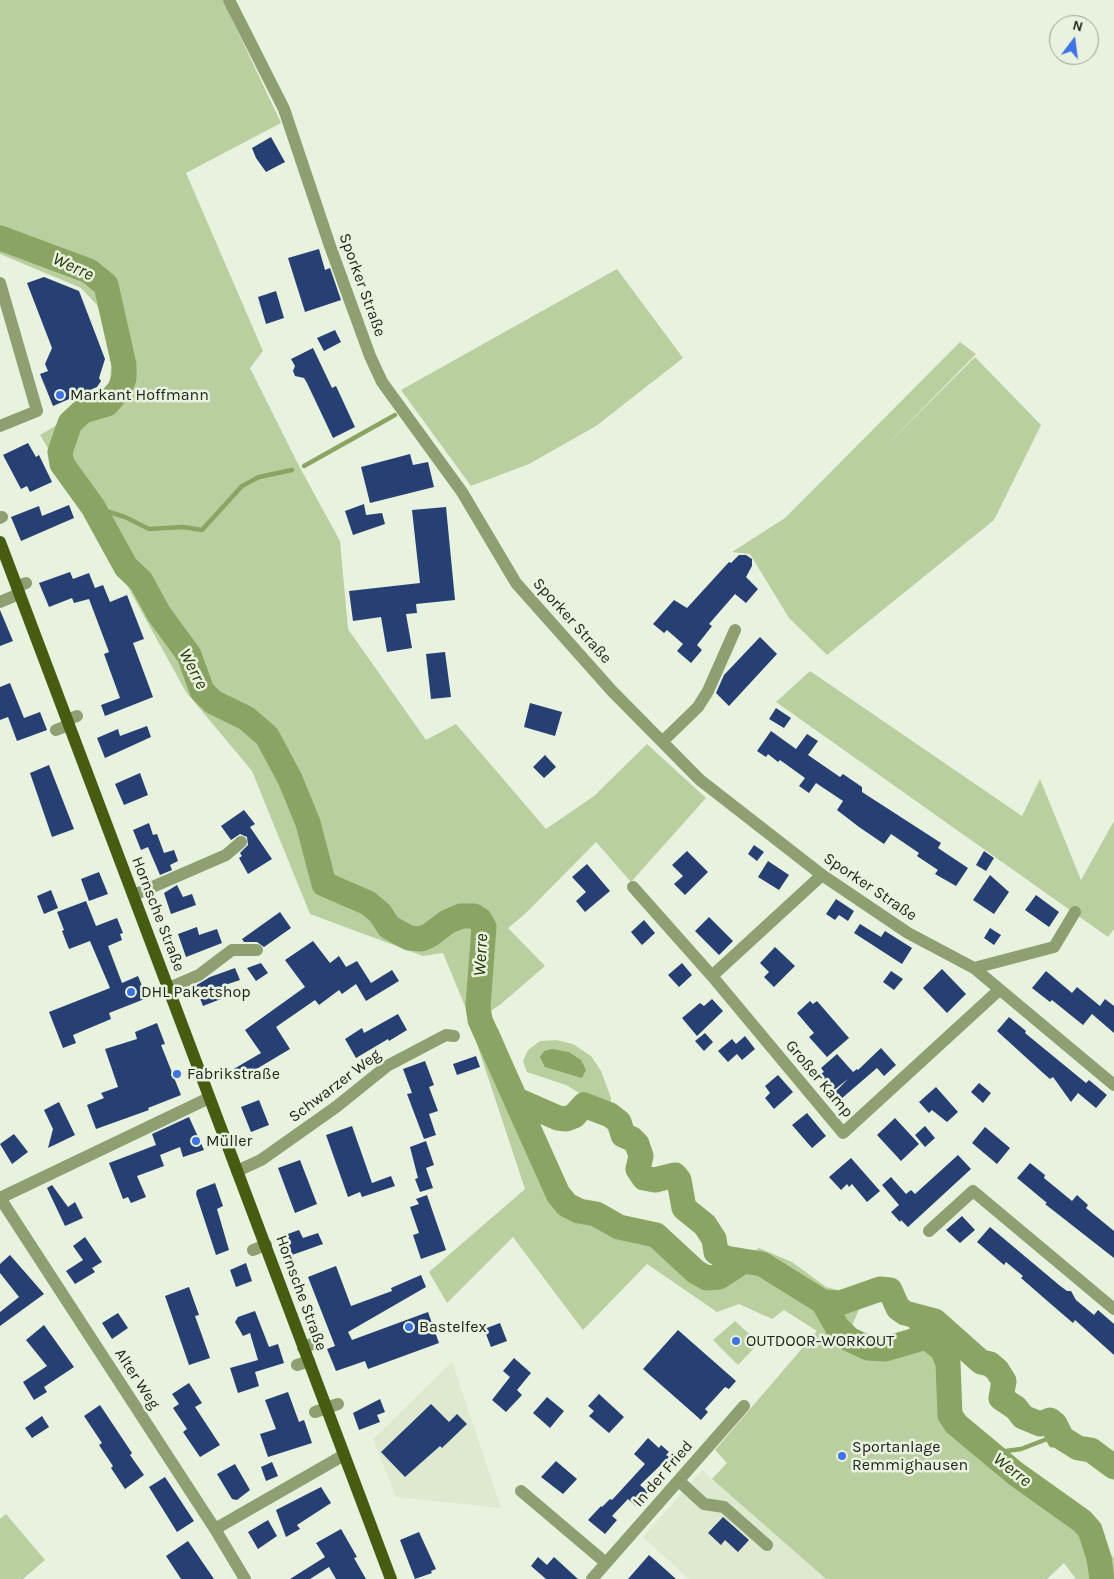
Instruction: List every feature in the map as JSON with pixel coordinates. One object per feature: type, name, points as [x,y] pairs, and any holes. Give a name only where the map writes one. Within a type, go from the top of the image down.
[{"type":"main road","name":"Hornsche Straße","points":[[0,542],[46,650],[209,1098],[266,1245],[309,1346],[303,1363],[326,1408],[391,1579]]},
{"type":"street","name":"Sporker Straße","points":[[229,0],[284,109],[330,246],[370,356],[382,382],[462,492],[516,583],[612,691],[700,780],[822,875],[908,932],[974,968],[998,991],[1114,1085]]},
{"type":"street","points":[[0,283],[37,411],[0,426]]},
{"type":"street","points":[[0,602],[21,588]]},
{"type":"street","points":[[662,741],[698,707],[708,691],[735,630]]},
{"type":"street","points":[[56,730],[73,724]]},
{"type":"street","points":[[134,895],[226,855],[241,842]]},
{"type":"street","points":[[712,976],[822,875]]},
{"type":"street","name":"Großer Kamp","points":[[634,887],[712,976],[843,1133],[998,991]]},
{"type":"street","points":[[974,968],[1054,947],[1074,912]]},
{"type":"street","points":[[169,988],[199,975],[232,950],[257,950]]},
{"type":"street","name":"Schwarzer Weg","points":[[237,1170],[262,1160],[321,1118],[387,1066],[446,1035],[454,1036]]},
{"type":"street","points":[[0,1198],[209,1098]]},
{"type":"street","points":[[929,1230],[973,1191],[1114,1310]]},
{"type":"street","name":"Alter Weg","points":[[0,1198],[20,1234],[215,1529],[245,1579]]},
{"type":"street","points":[[253,1250],[266,1245]]},
{"type":"street","name":"In der Fried","points":[[592,1579],[744,1406]]},
{"type":"street","points":[[215,1529],[344,1455]]},
{"type":"street","points":[[679,1481],[704,1504],[724,1507],[767,1545]]},
{"type":"street","points":[[521,1491],[606,1563]]},
{"type":"shaded area","points":[[0,0],[223,0],[281,123],[186,173],[263,351],[250,368],[298,464],[340,541],[348,629],[426,740],[456,724],[546,829],[594,796],[647,744],[706,798],[631,882],[596,842],[525,914],[508,928],[545,966],[501,1004],[472,1023],[443,953],[423,956],[310,914],[252,771],[186,692],[87,513],[102,506],[86,511],[40,435],[77,413],[109,386],[114,345],[97,305],[81,288],[0,254]]},
{"type":"shaded area","points":[[617,269],[683,358],[596,426],[529,464],[471,486],[401,390]]},
{"type":"shaded area","points":[[960,342],[976,354],[883,449],[975,357],[1041,425],[994,520],[827,655],[789,618],[750,554],[732,552],[785,518]]},
{"type":"shaded area","points":[[810,671],[1022,816],[1040,779],[1081,880],[1114,821],[1114,929],[1108,937],[776,702]]},
{"type":"shaded area","points":[[498,1028],[567,1193],[604,1219],[664,1241],[710,1279],[759,1248],[792,1262],[826,1287],[864,1297],[852,1326],[865,1341],[926,1329],[953,1353],[960,1416],[1102,1541],[1114,1559],[1114,1579],[1076,1579],[1064,1563],[1047,1579],[826,1579],[712,1479],[727,1463],[715,1450],[817,1331],[784,1310],[772,1319],[739,1304],[717,1312],[647,1264],[583,1330],[513,1237],[447,1303],[429,1272],[525,1189],[475,1038]]},
{"type":"shaded area","points":[[556,1040],[573,1044],[591,1056],[601,1071],[611,1098],[610,1115],[584,1105],[581,1094],[566,1085],[527,1072],[523,1061],[528,1050],[540,1041]]},
{"type":"shaded area","points":[[552,1049],[569,1052],[581,1060],[586,1070],[582,1078],[545,1067],[540,1057],[544,1051]]},
{"type":"shaded area","name":"OUTDOOR-WORKOUT","points":[[735,1321],[759,1343],[738,1365],[713,1340]]},
{"type":"shaded area","points":[[452,1362],[501,1508],[396,1497],[373,1439]]},
{"type":"shaded area","points":[[702,1470],[826,1579],[689,1579],[643,1537]]},
{"type":"shaded area","points":[[6,1514],[45,1560],[23,1579],[0,1579],[0,1519]]},
{"type":"building","points":[[271,137],[285,162],[266,172],[256,158],[252,148]]},
{"type":"building","points":[[319,249],[325,270],[330,268],[341,300],[305,312],[288,258]]},
{"type":"building","points":[[44,277],[79,291],[105,359],[99,378],[101,381],[97,387],[53,406],[40,374],[48,371],[45,364],[52,348],[27,283]]},
{"type":"building","points":[[276,291],[284,318],[266,324],[258,297]]},
{"type":"building","points":[[335,330],[341,342],[324,351],[317,338]]},
{"type":"building","points":[[313,348],[332,388],[336,386],[355,427],[333,438],[307,383],[304,378],[295,376],[293,371],[295,366],[291,359]]},
{"type":"building","points":[[28,443],[36,457],[39,455],[52,482],[30,492],[27,486],[21,489],[3,455]]},
{"type":"building","points":[[410,454],[413,465],[428,462],[434,487],[370,503],[361,467]]},
{"type":"building","points":[[364,504],[366,515],[382,513],[385,524],[353,535],[345,511]]},
{"type":"building","points":[[69,505],[74,518],[21,541],[11,517],[39,506],[42,516]]},
{"type":"building","points":[[446,507],[455,600],[416,604],[417,613],[406,614],[412,648],[387,652],[381,617],[353,621],[349,591],[420,583],[412,510]]},
{"type":"building","points":[[739,555],[746,555],[752,559],[752,566],[746,577],[758,589],[746,603],[735,594],[709,624],[712,626],[697,645],[702,650],[691,663],[677,651],[683,644],[667,630],[664,633],[653,624],[674,600],[687,608],[729,562],[731,563]]},
{"type":"building","points":[[70,572],[73,579],[89,573],[95,588],[103,585],[110,602],[127,595],[144,639],[133,643],[153,697],[105,716],[101,705],[120,698],[104,654],[109,652],[89,599],[74,603],[72,598],[49,607],[39,583]]},
{"type":"building","points":[[0,610],[13,641],[0,646]]},
{"type":"building","points":[[760,637],[777,654],[729,706],[716,693],[724,675]]},
{"type":"building","points":[[445,652],[451,697],[431,699],[426,654]]},
{"type":"building","points":[[10,683],[24,718],[40,712],[47,730],[17,741],[8,717],[0,720],[0,687]]},
{"type":"building","points":[[530,703],[562,712],[555,736],[524,727]]},
{"type":"building","points":[[776,708],[791,718],[784,728],[769,719]]},
{"type":"building","points":[[147,726],[151,737],[105,758],[97,738],[118,729],[120,736]]},
{"type":"building","points":[[771,731],[796,749],[807,734],[818,741],[808,755],[840,777],[843,774],[862,787],[862,792],[941,843],[938,848],[968,868],[956,886],[935,874],[938,870],[917,856],[919,853],[891,834],[884,844],[859,827],[837,810],[843,801],[816,783],[809,793],[799,786],[805,778],[780,760],[778,762],[768,754],[766,757],[757,751]]},
{"type":"building","points":[[545,755],[556,767],[544,778],[533,767]]},
{"type":"building","points":[[49,765],[74,829],[52,837],[30,773]]},
{"type":"building","points":[[140,773],[148,795],[124,805],[115,784]]},
{"type":"building","points":[[244,810],[255,824],[250,827],[272,859],[248,874],[239,858],[242,856],[240,853],[248,845],[247,837],[240,834],[231,840],[221,826]]},
{"type":"building","points":[[149,823],[153,835],[157,834],[164,853],[174,850],[178,861],[170,865],[172,870],[160,875],[148,847],[141,850],[133,830]]},
{"type":"building","points":[[754,845],[764,852],[757,861],[748,854]]},
{"type":"building","points":[[687,851],[708,872],[685,895],[674,884],[683,876],[672,865]]},
{"type":"building","points":[[984,851],[994,858],[986,871],[976,865]]},
{"type":"building","points":[[768,861],[789,875],[779,890],[758,877]]},
{"type":"building","points":[[587,864],[610,891],[585,912],[576,901],[586,892],[572,877]]},
{"type":"building","points":[[99,872],[108,894],[89,901],[81,879]]},
{"type":"building","points":[[990,875],[1009,892],[994,914],[973,900]]},
{"type":"building","points":[[177,885],[183,897],[192,894],[196,905],[171,914],[164,893]]},
{"type":"building","points":[[51,890],[58,908],[44,914],[37,896]]},
{"type":"building","points":[[1036,895],[1059,912],[1049,927],[1025,910]]},
{"type":"building","points":[[836,899],[854,911],[848,921],[839,915],[835,920],[826,914]]},
{"type":"building","points":[[86,901],[96,926],[117,918],[123,933],[120,934],[122,940],[108,946],[122,983],[138,976],[147,998],[109,1013],[111,1019],[73,1035],[76,1043],[63,1048],[49,1012],[110,988],[90,941],[69,949],[62,931],[64,930],[57,912]]},
{"type":"building","points":[[280,912],[291,928],[264,947],[257,942],[244,942],[242,939]]},
{"type":"building","points":[[709,917],[733,941],[719,955],[695,931]]},
{"type":"building","points":[[644,920],[655,933],[642,945],[631,932]]},
{"type":"building","points":[[860,924],[881,937],[885,931],[912,948],[902,964],[854,933]]},
{"type":"building","points":[[197,927],[199,935],[217,929],[222,943],[186,957],[178,934]]},
{"type":"building","points":[[990,928],[1001,935],[994,945],[984,938]]},
{"type":"building","points":[[313,941],[330,963],[339,956],[346,967],[357,961],[371,983],[392,970],[399,981],[366,1001],[356,984],[342,994],[339,990],[319,1005],[315,1000],[276,1027],[290,1049],[238,1080],[232,1070],[261,1053],[245,1030],[305,987],[285,960]]},
{"type":"building","points":[[775,947],[795,966],[774,987],[764,977],[769,972],[760,963]]},
{"type":"building","points":[[261,963],[268,973],[256,981],[247,968]]},
{"type":"building","points":[[682,963],[692,975],[679,987],[668,975]]},
{"type":"building","points":[[235,968],[240,980],[222,986],[226,997],[203,1006],[195,986],[210,977]]},
{"type":"building","points":[[942,969],[966,994],[947,1013],[923,988]]},
{"type":"building","points":[[891,971],[903,979],[894,990],[883,982]]},
{"type":"building","points":[[1046,971],[1072,993],[1077,987],[1100,1006],[1105,999],[1114,1006],[1114,1033],[1092,1014],[1083,1025],[1052,1000],[1050,1002],[1032,988]]},
{"type":"building","points":[[712,999],[723,1011],[697,1036],[682,1018],[700,1003],[704,1006]]},
{"type":"building","points":[[810,1001],[813,1004],[817,1001],[849,1038],[827,1057],[809,1037],[814,1033],[797,1013]]},
{"type":"building","points":[[398,1014],[407,1030],[356,1058],[345,1039],[362,1028],[364,1033]]},
{"type":"building","points":[[1009,1017],[1026,1031],[1025,1033],[1086,1083],[1089,1080],[1107,1095],[1096,1108],[1078,1093],[1071,1102],[1053,1077],[1050,1079],[997,1031]]},
{"type":"building","points":[[157,1023],[165,1044],[161,1045],[181,1095],[148,1108],[149,1110],[96,1129],[87,1105],[104,1098],[101,1093],[118,1087],[105,1049],[137,1039],[135,1032]]},
{"type":"building","points":[[705,1033],[713,1042],[704,1051],[695,1041]]},
{"type":"building","points":[[745,1036],[755,1049],[742,1060],[737,1054],[728,1062],[718,1051],[732,1039],[736,1044]]},
{"type":"building","points":[[881,1048],[896,1065],[884,1076],[877,1068],[841,1099],[835,1092],[848,1079],[834,1090],[820,1074],[824,1072],[821,1068],[837,1054],[853,1072],[858,1070]]},
{"type":"building","points":[[476,1056],[480,1067],[457,1075],[453,1064]]},
{"type":"building","points":[[425,1061],[434,1085],[429,1087],[438,1111],[429,1114],[436,1135],[424,1139],[407,1094],[412,1093],[403,1069]]},
{"type":"building","points":[[778,1075],[793,1092],[774,1109],[765,1098],[770,1093],[765,1086]]},
{"type":"building","points":[[979,1083],[991,1093],[983,1103],[971,1092]]},
{"type":"building","points":[[936,1087],[958,1112],[947,1122],[932,1110],[929,1113],[919,1102]]},
{"type":"building","points":[[259,1100],[269,1125],[251,1132],[241,1107]]},
{"type":"building","points":[[59,1102],[75,1135],[48,1148],[53,1129],[44,1110]]},
{"type":"building","points":[[807,1113],[826,1136],[812,1148],[792,1125]]},
{"type":"building","points":[[189,1117],[204,1150],[183,1157],[180,1147],[160,1155],[164,1166],[137,1176],[146,1197],[131,1203],[128,1197],[123,1199],[109,1163],[156,1145],[152,1134]]},
{"type":"building","points":[[895,1118],[919,1144],[901,1161],[877,1135]]},
{"type":"building","points":[[352,1126],[372,1183],[391,1176],[395,1186],[362,1197],[360,1192],[348,1197],[326,1135]]},
{"type":"building","points":[[925,1126],[935,1138],[925,1147],[915,1135]]},
{"type":"building","points":[[985,1127],[1010,1148],[997,1164],[972,1143]]},
{"type":"building","points":[[14,1134],[28,1152],[12,1164],[0,1144]]},
{"type":"building","points":[[426,1141],[434,1165],[426,1168],[433,1188],[420,1192],[415,1179],[418,1178],[410,1147]]},
{"type":"building","points":[[958,1155],[971,1169],[908,1227],[901,1220],[900,1222],[891,1212],[899,1205],[882,1185],[891,1177],[906,1194],[911,1190],[915,1194]]},
{"type":"building","points":[[851,1158],[880,1191],[867,1202],[852,1184],[849,1187],[847,1184],[841,1190],[829,1177]]},
{"type":"building","points":[[300,1160],[317,1204],[295,1213],[278,1168]]},
{"type":"building","points":[[1030,1163],[1045,1175],[1044,1178],[1072,1201],[1077,1195],[1088,1205],[1086,1208],[1114,1231],[1114,1258],[1045,1204],[1047,1203],[1017,1178]]},
{"type":"building","points":[[215,1183],[223,1206],[217,1209],[229,1250],[216,1255],[196,1194],[197,1190]]},
{"type":"building","points":[[52,1185],[68,1207],[75,1202],[83,1218],[65,1226],[47,1188]]},
{"type":"building","points":[[427,1195],[446,1250],[421,1259],[413,1235],[419,1233],[410,1207],[419,1204],[416,1199]]},
{"type":"building","points":[[962,1216],[975,1230],[960,1243],[946,1230]]},
{"type":"building","points":[[990,1227],[1059,1285],[1067,1291],[1071,1291],[1076,1300],[1094,1315],[1098,1310],[1114,1324],[1114,1355],[1075,1320],[1073,1323],[1052,1305],[1021,1278],[1023,1276],[1006,1262],[1004,1265],[977,1242]]},
{"type":"building","points":[[299,1230],[303,1238],[318,1233],[323,1244],[292,1255],[285,1235]]},
{"type":"building","points":[[85,1237],[102,1262],[92,1268],[95,1272],[75,1284],[66,1271],[83,1260],[73,1246]]},
{"type":"building","points":[[10,1255],[44,1294],[0,1326],[0,1312],[19,1297],[0,1273],[0,1264]]},
{"type":"building","points":[[246,1263],[252,1281],[236,1287],[230,1270]]},
{"type":"building","points":[[336,1266],[351,1306],[392,1291],[391,1288],[421,1275],[426,1287],[348,1332],[352,1340],[428,1312],[439,1343],[368,1369],[365,1361],[336,1371],[327,1349],[335,1346],[308,1277]]},
{"type":"building","points":[[189,1287],[199,1315],[195,1316],[210,1358],[189,1365],[165,1296]]},
{"type":"building","points":[[255,1311],[269,1347],[278,1344],[284,1363],[255,1372],[259,1386],[238,1393],[230,1368],[258,1360],[250,1333],[243,1336],[235,1322],[238,1317]]},
{"type":"building","points":[[118,1313],[128,1328],[112,1339],[102,1323]]},
{"type":"building","points":[[500,1323],[507,1341],[491,1347],[484,1329]]},
{"type":"building","points":[[44,1325],[74,1367],[44,1387],[47,1392],[34,1400],[23,1382],[47,1366],[26,1340]]},
{"type":"building","points":[[678,1330],[736,1381],[729,1389],[725,1387],[705,1409],[708,1412],[701,1420],[643,1369]]},
{"type":"building","points":[[514,1358],[531,1373],[517,1390],[522,1395],[506,1412],[492,1400],[510,1377],[503,1371]]},
{"type":"building","points":[[189,1383],[202,1403],[195,1407],[220,1445],[200,1457],[183,1432],[187,1429],[173,1408],[179,1404],[172,1394]]},
{"type":"building","points":[[288,1392],[299,1422],[304,1420],[312,1443],[268,1457],[260,1434],[276,1429],[265,1400]]},
{"type":"building","points":[[599,1394],[624,1417],[609,1433],[589,1416],[594,1411],[588,1406]]},
{"type":"building","points":[[547,1397],[564,1411],[550,1428],[533,1413]]},
{"type":"building","points":[[380,1399],[385,1412],[377,1415],[380,1422],[359,1430],[353,1413]]},
{"type":"building","points":[[431,1404],[449,1422],[457,1414],[467,1424],[442,1448],[440,1446],[405,1477],[381,1452]]},
{"type":"building","points":[[100,1405],[132,1453],[130,1455],[144,1475],[125,1489],[99,1445],[102,1443],[84,1416]]},
{"type":"building","points":[[42,1416],[49,1427],[32,1438],[25,1428]]},
{"type":"building","points":[[648,1438],[659,1448],[661,1445],[669,1452],[666,1455],[669,1457],[640,1485],[648,1492],[636,1506],[628,1499],[612,1516],[617,1520],[605,1534],[588,1520],[601,1506],[610,1499],[612,1500],[645,1464],[634,1454]]},
{"type":"building","points":[[556,1461],[577,1479],[563,1494],[541,1477]]},
{"type":"building","points":[[272,1462],[278,1476],[266,1481],[261,1467]]},
{"type":"building","points":[[235,1464],[250,1490],[237,1500],[232,1499],[217,1474]]},
{"type":"building","points":[[165,1477],[194,1521],[177,1532],[149,1487]]},
{"type":"building","points":[[321,1487],[331,1503],[297,1525],[300,1529],[286,1537],[276,1510]]},
{"type":"building","points":[[723,1517],[749,1540],[738,1552],[725,1540],[721,1545],[708,1533]]},
{"type":"building","points":[[268,1520],[277,1536],[258,1549],[248,1532]]},
{"type":"building","points":[[341,1529],[357,1557],[354,1558],[366,1579],[336,1579],[329,1567],[310,1579],[290,1579],[325,1557],[316,1543]]},
{"type":"building","points":[[419,1532],[436,1569],[431,1571],[432,1573],[415,1579],[400,1540]]},
{"type":"building","points":[[188,1541],[214,1579],[181,1579],[166,1556]]},
{"type":"building","points":[[649,1555],[656,1561],[676,1579],[628,1579]]},
{"type":"building","points":[[538,1557],[547,1565],[554,1557],[578,1579],[546,1579],[531,1566]]},
{"type":"waterway","name":"Werre","points":[[0,238],[89,271],[106,285],[124,365],[124,378],[120,389],[107,404],[83,411],[70,423],[60,452],[62,464],[93,507],[126,567],[141,581],[159,614],[189,655],[202,691],[213,702],[246,718],[267,736],[290,779],[308,823],[324,884],[368,903],[380,913],[389,927],[409,938],[421,939],[430,935],[447,922],[461,916],[474,916],[480,920],[484,927],[478,1006],[480,1020],[558,1194],[567,1205],[579,1211],[596,1214],[619,1227],[656,1235],[696,1272],[707,1278],[719,1277],[742,1262]]},
{"type":"waterway","points":[[304,466],[395,415]]},
{"type":"waterway","points":[[93,507],[125,517],[149,529],[183,527],[202,530],[242,486],[259,477],[292,470]]},
{"type":"waterway","name":"Werre","points":[[517,1100],[558,1118],[566,1119],[574,1116],[584,1105],[610,1115],[619,1122],[623,1135],[632,1139],[637,1144],[641,1156],[638,1169],[644,1178],[655,1180],[675,1175],[679,1180],[684,1208],[705,1225],[714,1239],[716,1252],[725,1258],[762,1264],[823,1302],[840,1303],[880,1289],[890,1290],[898,1308],[905,1313],[935,1321],[981,1362],[990,1364],[997,1370],[1004,1381],[1001,1398],[1016,1408],[1023,1417],[1040,1424],[1050,1420],[1055,1424],[1062,1438],[1078,1448],[1091,1450],[1114,1467]]},
{"type":"waterway","name":"Werre","points":[[823,1302],[837,1327],[849,1339],[868,1348],[885,1349],[923,1338],[929,1339],[942,1349],[948,1363],[950,1415],[956,1424],[1016,1474],[1082,1521],[1090,1530],[1099,1558],[1102,1579]]},
{"type":"waterway","name":"Werre","points":[[908,1314],[915,1340]]},
{"type":"waterway","name":"Werre","points":[[1040,1424],[1051,1445],[1078,1448]]},
{"type":"waterway","points":[[991,1453],[1021,1449],[1047,1439]]},
{"type":"place","name":"Markant Hoffmann","points":[[60,395]]},
{"type":"place","name":"DHL Paketshop","points":[[131,992]]},
{"type":"place","name":"Fabrikstraße","points":[[177,1074]]},
{"type":"place","name":"Müller","points":[[196,1141]]},
{"type":"place","name":"Bastelfex","points":[[409,1327]]},
{"type":"place","name":"OUTDOOR-WORKOUT","points":[[736,1341]]},
{"type":"place","name":"Sportanlage Remmighausen","points":[[842,1456]]}]
